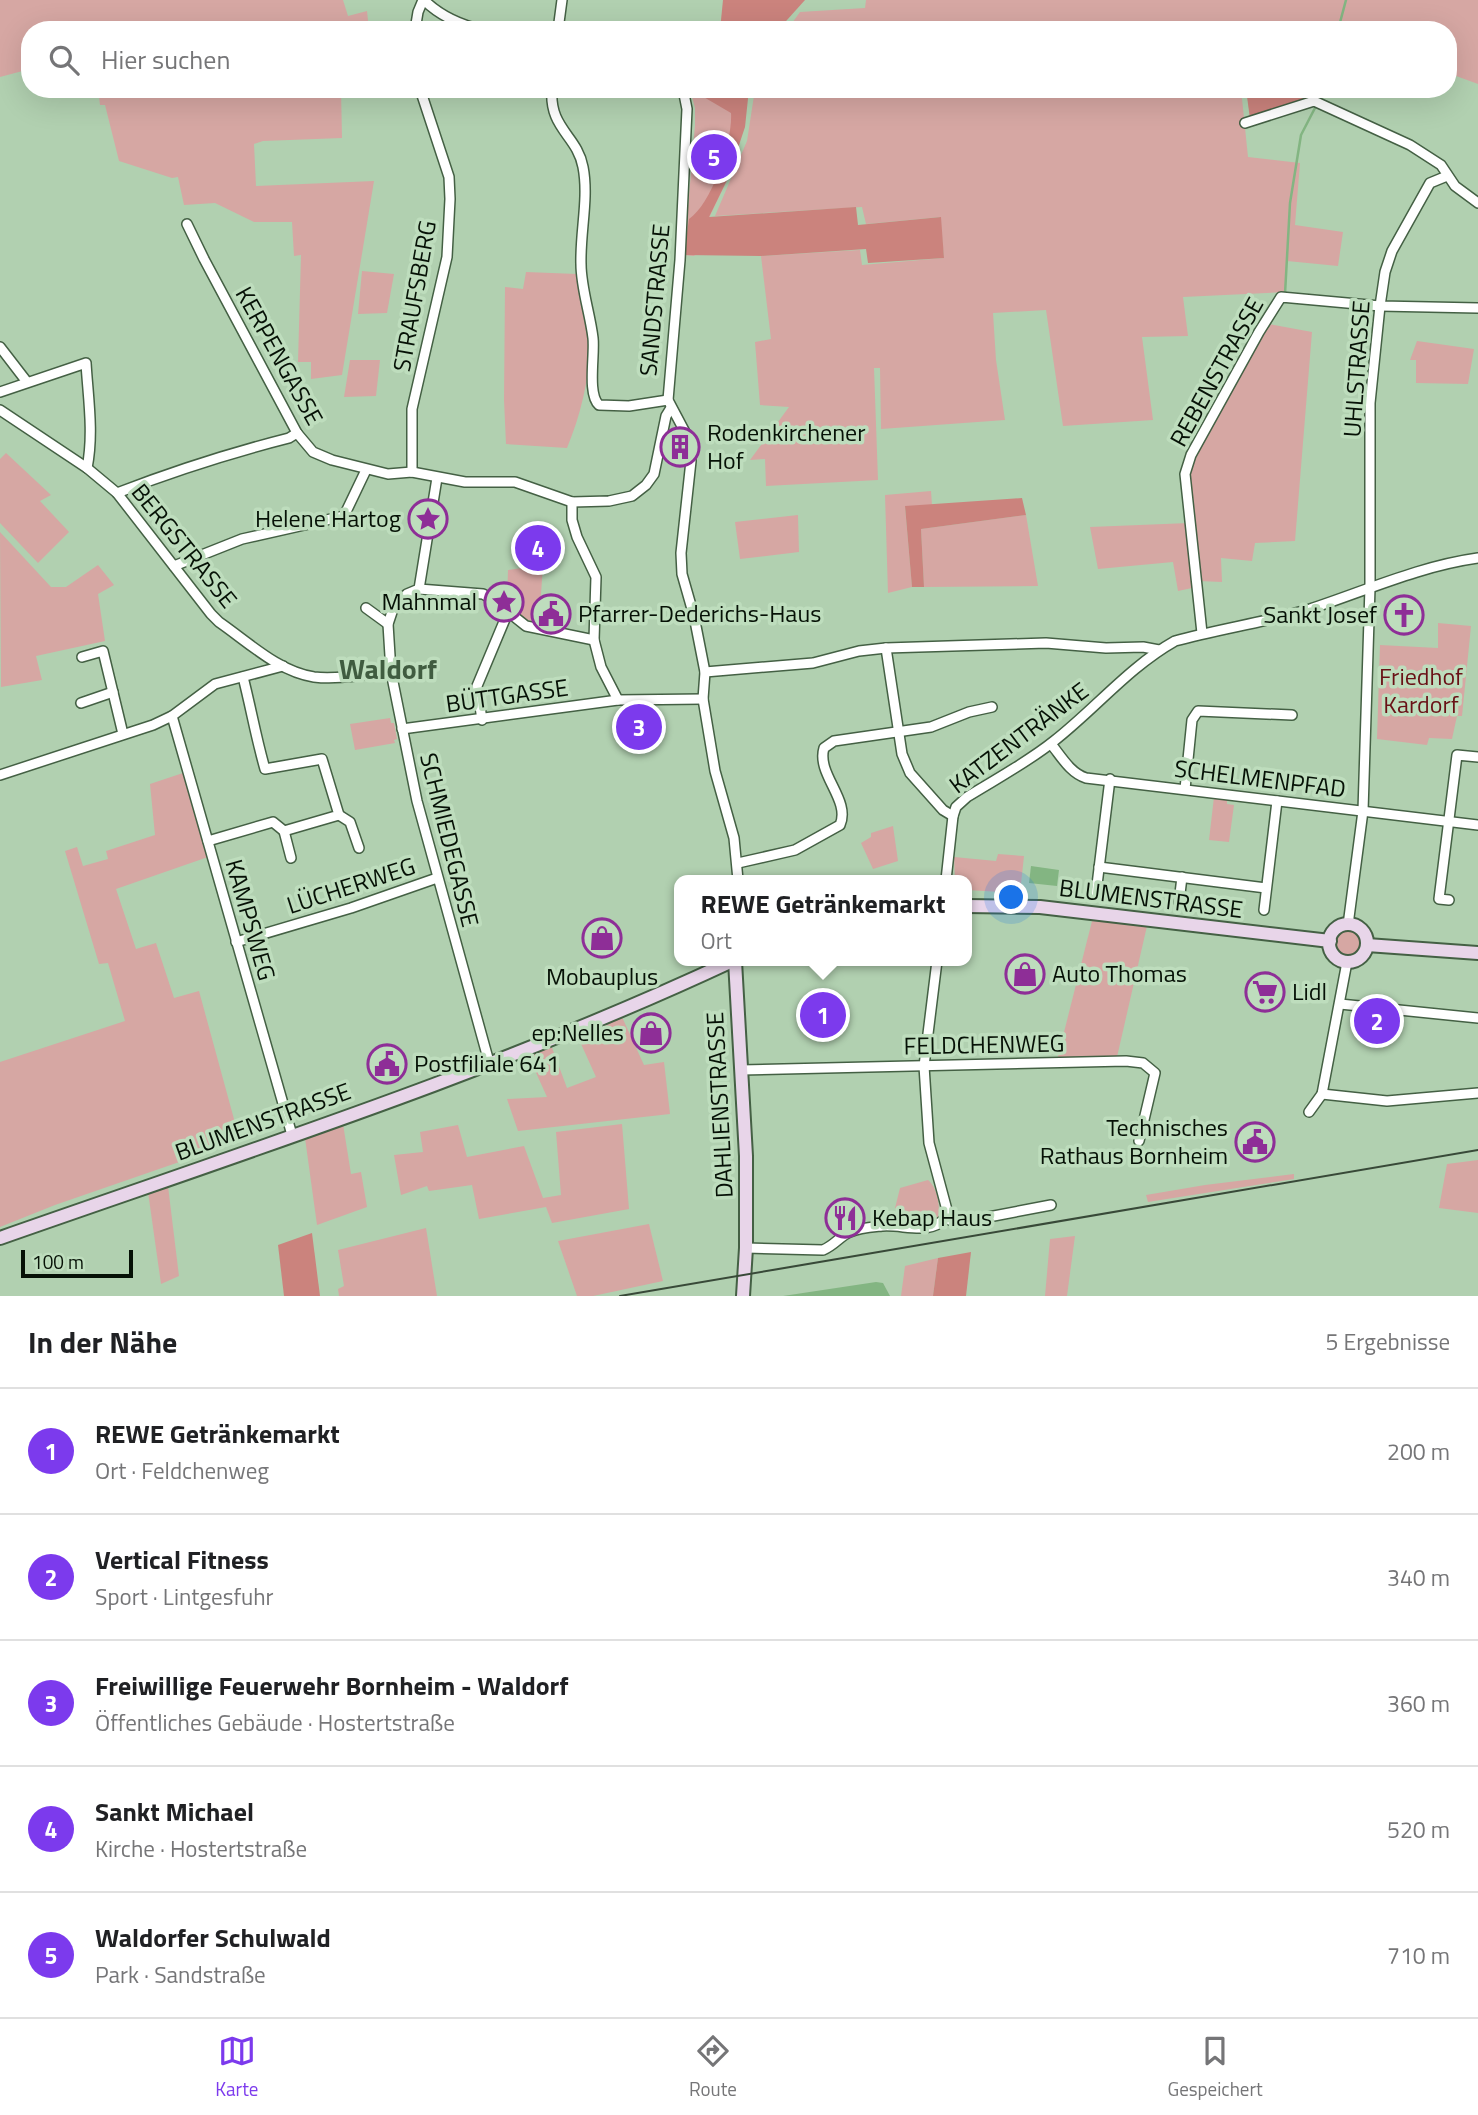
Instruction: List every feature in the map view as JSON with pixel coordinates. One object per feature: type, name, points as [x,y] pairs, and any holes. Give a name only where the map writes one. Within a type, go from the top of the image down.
[{"type":"main road","name":"BLUMENSTRASSE","points":[[972,906],[1040,907],[1330,941]]},
{"type":"main road","points":[[1348,925],[1356,926],[1362,931],[1367,945],[1365,953],[1359,959],[1347,962],[1334,956],[1330,941],[1335,930],[1348,925]]},
{"type":"main road","points":[[1367,945],[1478,953]]},
{"type":"main road","name":"BLUMENSTRASSE","points":[[0,1238],[489,1062],[722,966]]},
{"type":"main road","name":"DAHLIENSTRASSE","points":[[734,966],[746,1156],[743,1296]]},
{"type":"main road","points":[[704,974],[717,975],[728,981],[735,991]]},
{"type":"street","points":[[416,21],[424,0],[456,21]]},
{"type":"street","points":[[559,21],[562,0]]},
{"type":"street","name":"STRAUFSBERG","points":[[412,472],[412,410],[447,257],[450,199],[449,177],[422,98]]},
{"type":"street","points":[[553,98],[554,116],[583,164],[581,266],[595,352],[592,392],[594,400],[599,405],[669,404],[654,474],[646,485],[632,496],[609,501],[572,502],[572,520],[577,537],[596,577],[594,640],[601,667],[618,700]]},
{"type":"street","name":"SANDSTRASSE","points":[[685,98],[687,109],[681,246],[669,404],[686,434],[691,461],[681,552],[682,574],[705,672],[703,699],[715,771],[734,838],[738,875]]},
{"type":"street","points":[[1245,123],[1314,101],[1410,145],[1441,166],[1455,186],[1478,203]]},
{"type":"street","name":"UHLSTRASSE","points":[[1348,925],[1363,811],[1370,587],[1370,403],[1380,306],[1385,272],[1392,251],[1430,183],[1447,176]]},
{"type":"street","name":"KERPENGASSE","points":[[187,224],[297,433],[313,452],[366,470],[388,474],[412,472],[465,482],[515,482],[572,502]]},
{"type":"street","name":"REBENSTRASSE","points":[[1202,634],[1185,474],[1191,456],[1259,332],[1283,297],[1380,306]]},
{"type":"street","points":[[1380,306],[1478,308]]},
{"type":"street","points":[[0,347],[27,382]]},
{"type":"street","points":[[0,392],[86,363],[91,428],[87,468]]},
{"type":"street","name":"BERGSTRASSE","points":[[0,410],[87,468],[117,493],[219,622],[283,666],[296,673],[316,677],[391,672]]},
{"type":"street","points":[[117,493],[171,472],[289,438],[297,433]]},
{"type":"street","points":[[174,566],[242,539],[344,516],[366,470]]},
{"type":"street","points":[[419,589],[437,478]]},
{"type":"street","points":[[705,672],[813,663],[859,651],[886,648],[1052,643],[1159,650],[1175,641],[1308,609],[1370,587],[1461,560],[1478,558]]},
{"type":"street","points":[[366,608],[387,624],[394,606],[407,594],[419,589],[483,594],[526,626],[594,640]]},
{"type":"street","points":[[482,719],[477,686],[508,612]]},
{"type":"street","name":"SCHMIEDEGASSE","points":[[387,624],[391,672],[416,801],[489,1062]]},
{"type":"street","points":[[886,648],[902,754],[910,773],[943,810],[953,816]]},
{"type":"street","name":"KATZENTRÄNKE","points":[[947,875],[956,807],[967,797],[1051,744],[1139,664],[1159,650]]},
{"type":"street","points":[[82,657],[103,651],[123,734]]},
{"type":"street","points":[[0,775],[153,725],[172,716],[215,684],[283,666]]},
{"type":"street","points":[[243,677],[265,769],[322,759],[339,815],[350,822],[359,848]]},
{"type":"street","points":[[80,703],[113,692]]},
{"type":"street","name":"BÜTTGASSE","points":[[402,729],[618,700],[703,699]]},
{"type":"street","points":[[738,863],[795,850],[836,828],[842,821],[842,813],[822,760],[824,748],[834,741],[931,727],[969,712],[992,707]]},
{"type":"street","points":[[1185,789],[1195,713],[1292,715]]},
{"type":"street","name":"KAMPSWEG","points":[[172,716],[292,1135]]},
{"type":"street","name":"SCHELMENPFAD","points":[[1051,744],[1078,776],[1478,825]]},
{"type":"street","points":[[1448,900],[1438,899],[1457,755],[1478,757]]},
{"type":"street","points":[[1096,894],[1110,779]]},
{"type":"street","points":[[1264,910],[1277,802]]},
{"type":"street","points":[[284,831],[339,815]]},
{"type":"street","points":[[208,841],[273,822],[284,831],[291,858]]},
{"type":"street","points":[[1099,867],[1266,888]]},
{"type":"street","points":[[1179,902],[1182,877]]},
{"type":"street","name":"LÜCHERWEG","points":[[236,942],[351,908],[437,878]]},
{"type":"street","points":[[1309,1112],[1322,1094],[1347,962]]},
{"type":"street","points":[[746,1248],[823,1250],[833,1246],[848,1232],[881,1226],[923,1229],[940,1224],[945,1218],[947,1210],[929,1143],[924,1066],[936,966]]},
{"type":"street","points":[[1340,1004],[1478,1018]]},
{"type":"street","name":"FELDCHENWEG","points":[[741,1070],[1126,1061],[1143,1063],[1155,1073],[1139,1140]]},
{"type":"street","points":[[1322,1094],[1387,1101],[1478,1093]]},
{"type":"street","points":[[945,1218],[957,1223],[1051,1205]]},
{"type":"green space","points":[[0,0],[343,0],[348,16],[367,11],[368,21],[21,21],[21,71],[0,77]]},
{"type":"green space","points":[[866,0],[1478,0],[1478,84],[1457,76],[1457,21],[794,21],[800,12],[865,8]]},
{"type":"green space","points":[[99,98],[341,98],[342,138],[263,141],[254,144],[256,186],[374,181],[342,375],[311,379],[311,362],[298,362],[301,255],[294,256],[292,222],[254,222],[215,203],[184,205],[178,177],[172,178],[119,161],[105,105],[100,105]]},
{"type":"green space","points":[[692,98],[747,98],[730,174],[694,256],[684,255],[695,108]]},
{"type":"green space","points":[[754,98],[1242,98],[1248,157],[1300,163],[1295,225],[1343,232],[1338,266],[1287,261],[1285,292],[1183,297],[1188,336],[1142,337],[1153,420],[1063,426],[1046,310],[993,313],[996,360],[1005,420],[881,429],[880,368],[874,368],[878,480],[766,486],[765,459],[750,460],[789,407],[760,405],[755,342],[771,339],[761,256],[860,250],[862,265],[944,258],[940,217],[866,224],[862,207],[715,216],[747,141]]},
{"type":"green space","points":[[362,271],[394,274],[387,313],[358,314]]},
{"type":"green space","points":[[526,272],[577,274],[585,306],[589,333],[586,384],[567,448],[506,444],[505,287],[523,289]]},
{"type":"green space","points":[[1268,324],[1312,332],[1295,541],[1255,543],[1252,561],[1221,558],[1222,582],[1199,581],[1192,588],[1178,591],[1173,562],[1098,569],[1090,527],[1189,523],[1189,474],[1193,458]]},
{"type":"green space","points":[[1417,341],[1474,349],[1468,384],[1416,383],[1416,360],[1410,360]]},
{"type":"green space","points":[[350,360],[380,360],[376,396],[344,397]]},
{"type":"green space","points":[[6,453],[51,495],[40,501],[69,532],[38,563],[0,523],[0,459]]},
{"type":"green space","points":[[931,491],[932,505],[905,507],[912,587],[888,593],[885,495]]},
{"type":"green space","points":[[798,515],[799,552],[740,559],[735,522]]},
{"type":"green space","points":[[1026,515],[1038,586],[924,587],[921,529]]},
{"type":"green space","points":[[0,532],[51,587],[66,587],[98,565],[114,585],[98,594],[105,641],[36,656],[42,680],[1,687]]},
{"type":"green space","points":[[543,565],[539,623],[524,619],[507,600],[508,570]]},
{"type":"green space","name":"Friedhof Kardorf","points":[[1438,623],[1471,626],[1462,716],[1457,716],[1452,739],[1429,738],[1427,745],[1377,739],[1380,645],[1438,648]]},
{"type":"green space","points":[[390,718],[391,723],[394,723],[397,739],[394,740],[395,743],[355,750],[350,724]]},
{"type":"green space","points":[[183,773],[208,857],[116,889],[136,949],[156,943],[174,998],[199,991],[240,1141],[55,1205],[0,1227],[0,1062],[125,1021],[108,963],[99,964],[65,851],[77,847],[83,866],[108,859],[106,851],[155,835],[150,784]]},
{"type":"green space","points":[[1214,797],[1227,798],[1227,804],[1234,805],[1229,842],[1209,840]]},
{"type":"green space","points":[[893,826],[898,861],[873,869],[861,843],[871,837],[871,833]]},
{"type":"green space","points":[[998,854],[1024,856],[1020,893],[972,890],[972,875],[955,875],[954,857],[996,861]]},
{"type":"green space","points":[[1092,921],[1147,926],[1117,1057],[1057,1060]]},
{"type":"green space","points":[[1347,929],[1357,933],[1361,943],[1357,953],[1347,957],[1337,953],[1333,943],[1337,933]]},
{"type":"green space","points":[[622,1017],[644,1065],[664,1062],[670,1114],[518,1131],[507,1099],[547,1097],[528,1055],[551,1045],[567,1088],[596,1077],[577,1035]]},
{"type":"green space","points":[[343,1124],[351,1174],[361,1172],[367,1207],[317,1225],[305,1138]]},
{"type":"green space","points":[[622,1124],[629,1209],[552,1223],[546,1207],[479,1219],[472,1185],[429,1191],[427,1186],[401,1195],[394,1155],[423,1152],[420,1132],[458,1125],[467,1157],[524,1146],[543,1198],[561,1195],[556,1132]]},
{"type":"green space","points":[[1478,1160],[1478,1213],[1439,1208],[1447,1164]]},
{"type":"green space","points":[[1294,1174],[1294,1179],[1148,1202],[1146,1195],[1205,1185]]},
{"type":"green space","points":[[928,1180],[934,1187],[937,1198],[938,1218],[926,1222],[896,1223],[900,1209],[895,1208],[900,1188]]},
{"type":"green space","points":[[168,1186],[179,1276],[161,1284],[148,1192]]},
{"type":"green space","points":[[649,1224],[663,1281],[593,1296],[577,1296],[558,1241]]},
{"type":"green space","points":[[426,1228],[437,1296],[339,1296],[338,1289],[344,1286],[338,1250]]},
{"type":"green space","points":[[1075,1236],[1067,1296],[1045,1296],[1050,1239]]},
{"type":"green space","points":[[938,1258],[933,1296],[901,1296],[905,1266]]},
{"type":"shaded area","points":[[723,0],[805,0],[786,21],[721,21]]},
{"type":"shaded area","points":[[705,98],[748,98],[745,127],[728,178],[709,217],[856,207],[858,225],[941,217],[944,258],[868,263],[866,249],[761,256],[684,255],[689,219],[706,200],[725,154],[731,113]]},
{"type":"shaded area","points":[[1247,98],[1307,98],[1250,119]]},
{"type":"shaded area","points":[[1022,498],[1026,515],[921,529],[924,587],[912,587],[905,506]]},
{"type":"shaded area","points":[[1031,866],[1059,870],[1057,886],[1029,883]]},
{"type":"shaded area","points":[[312,1233],[320,1296],[284,1296],[278,1245]]},
{"type":"shaded area","points":[[971,1252],[966,1296],[933,1296],[938,1258]]},
{"type":"shaded area","points":[[883,1283],[890,1296],[783,1296]]},
{"type":"waterway","points":[[1340,21],[1346,0]]},
{"type":"waterway","points":[[1285,294],[1290,203],[1301,135],[1316,106]]},
{"type":"waterway","points":[[1268,327],[1276,312]]},
{"type":"tram line","points":[[620,1296],[1478,1150]]},
{"type":"place","name":"Waldorfer Schulwald","points":[[714,157]]},
{"type":"place","name":"Rodenkirchener Hof","points":[[680,447]]},
{"type":"place","name":"Helene Hartog","points":[[428,519]]},
{"type":"place","name":"Sankt Michael","points":[[538,548]]},
{"type":"place","name":"Mahnmal","points":[[504,602]]},
{"type":"place","name":"Pfarrer-Dederichs-Haus","points":[[551,614]]},
{"type":"place","name":"Sankt Josef","points":[[1404,615]]},
{"type":"place","name":"Freiwillige Feuerwehr Bornheim - Waldorf","points":[[639,727]]},
{"type":"place","name":"Mobauplus","points":[[602,938]]},
{"type":"place","name":"Auto Thomas","points":[[1025,974]]},
{"type":"place","name":"Lidl","points":[[1265,992]]},
{"type":"place","name":"REWE Getränkemarkt","points":[[823,1015]]},
{"type":"place","name":"Vertical Fitness","points":[[1377,1021]]},
{"type":"place","name":"ep:Nelles","points":[[651,1033]]},
{"type":"place","name":"Postfiliale 641","points":[[387,1064]]},
{"type":"place","name":"Technisches Rathaus Bornheim","points":[[1255,1142]]},
{"type":"place","name":"Kebap Haus","points":[[845,1218]]},
{"type":"district","name":"Waldorf","points":[[388,669]]}]
